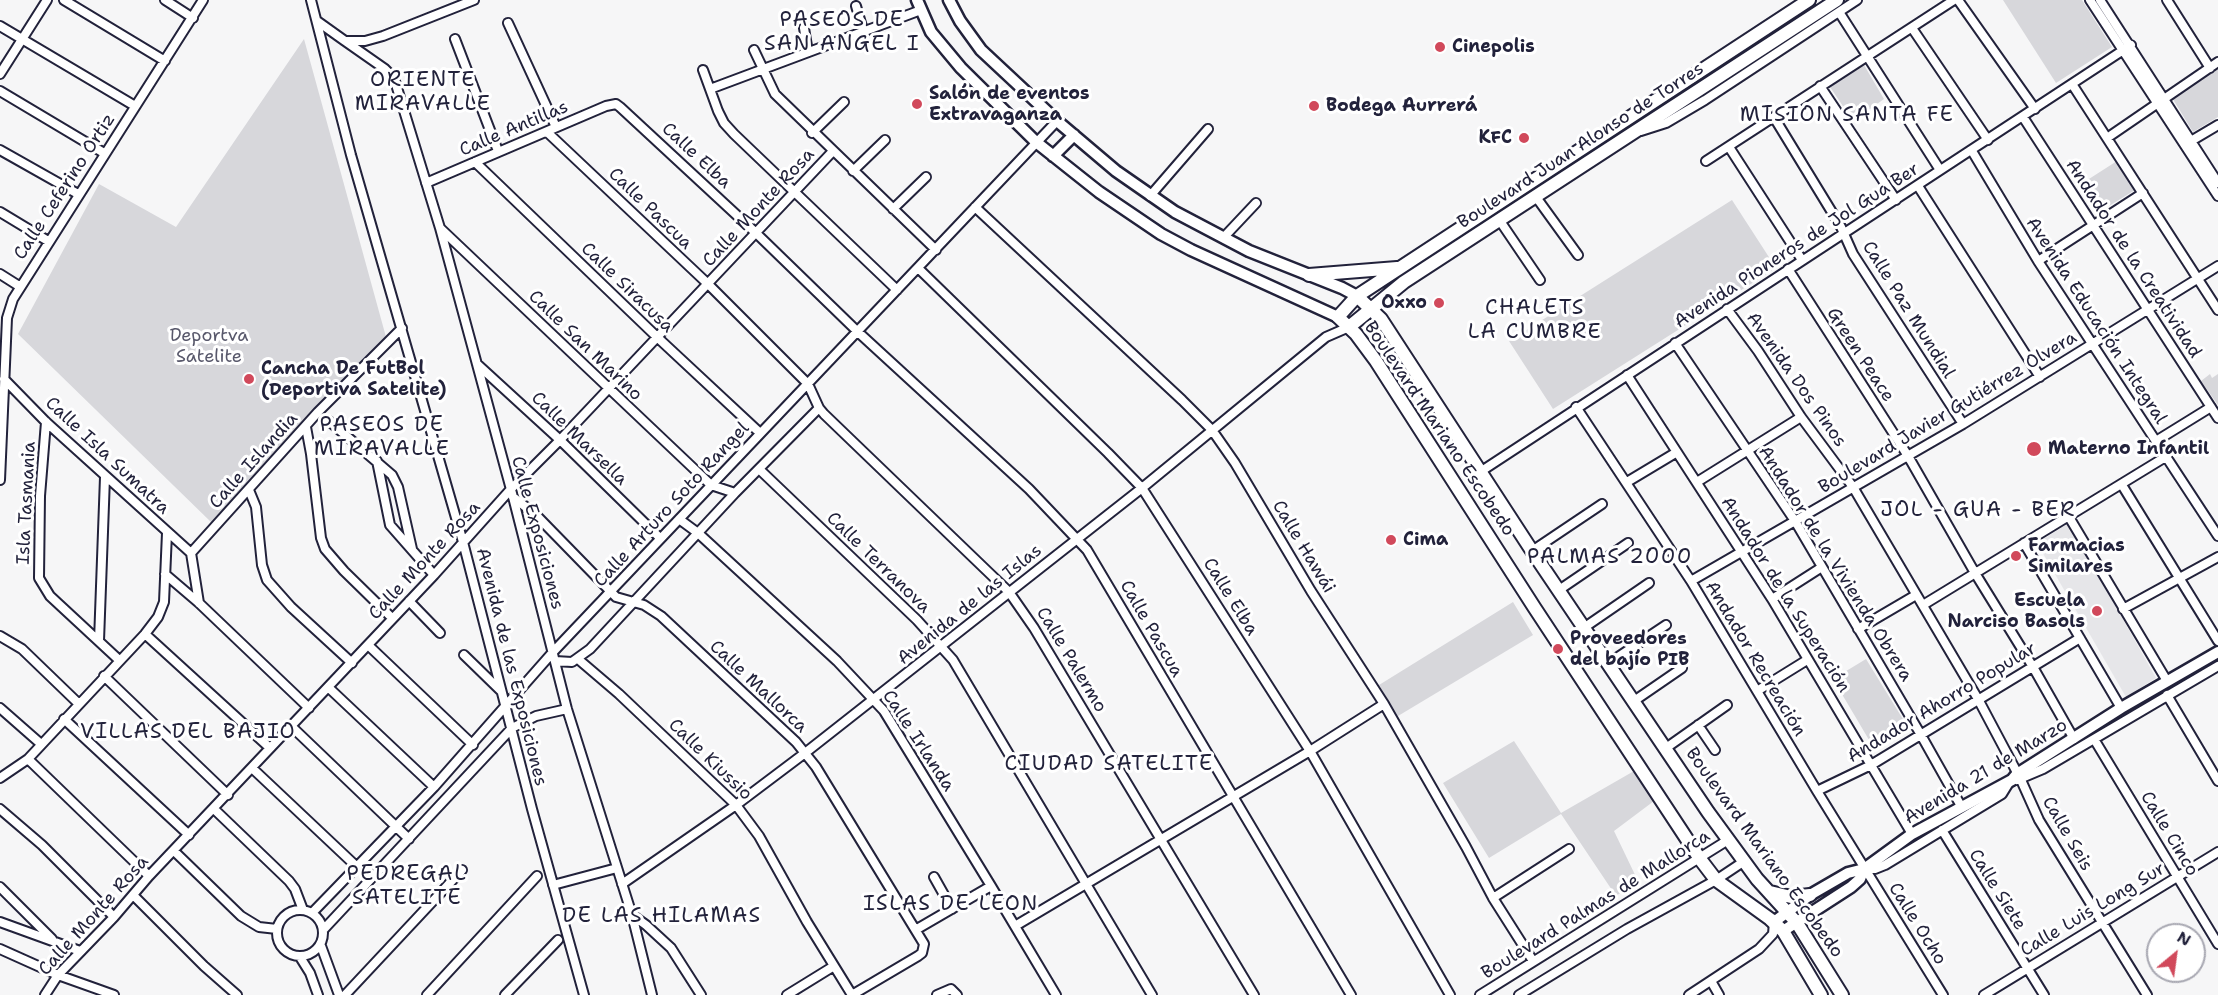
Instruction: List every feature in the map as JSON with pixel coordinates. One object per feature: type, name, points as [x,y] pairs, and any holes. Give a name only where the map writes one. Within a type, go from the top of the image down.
[{"type":"main road","name":"Boulevard Juan Alonso de Torres","points":[[1338,317],[1357,296],[1809,0]]},
{"type":"main road","name":"Boulevard Juan Alonso de Torres","points":[[1349,327],[1404,282],[1634,133],[1838,6]]},
{"type":"main road","points":[[1309,274],[1399,268]]},
{"type":"main road","name":"Boulevard Mariano Escobedo","points":[[1357,296],[1381,319],[1532,551],[1743,862],[1797,923],[1842,995]]},
{"type":"main road","name":"Boulevard Mariano Escobedo","points":[[1338,317],[1376,361],[1700,859],[1716,880],[1777,929],[1821,995]]},
{"type":"main road","points":[[1766,890],[1791,897],[1810,895]]},
{"type":"street","points":[[0,74],[47,0]]},
{"type":"street","points":[[64,0],[165,61]]},
{"type":"street","points":[[165,0],[192,18]]},
{"type":"street","name":"Calle Ceferino Ortiz","points":[[0,480],[8,310],[19,286],[203,0]]},
{"type":"street","name":"Avenida de las Exposiciones","points":[[311,0],[351,155],[463,542],[532,809],[584,995]]},
{"type":"street","points":[[317,21],[345,41],[365,41],[474,0]]},
{"type":"street","name":"Boulevard Mariano Escobedo","points":[[949,0],[960,21],[981,50],[1056,121],[1150,196],[1250,251],[1357,296]]},
{"type":"street","points":[[1857,0],[1838,6],[1866,57],[1940,171]]},
{"type":"street","points":[[1706,161],[1956,0],[2035,109]]},
{"type":"street","points":[[2090,0],[2127,48],[2218,183]]},
{"type":"street","points":[[2100,0],[2127,48]]},
{"type":"street","points":[[2167,0],[2210,68]]},
{"type":"street","points":[[710,89],[764,70],[919,5]]},
{"type":"street","name":"Boulevard Mariano Escobedo","points":[[919,5],[932,32],[950,56],[1036,142],[1099,192],[1161,234],[1191,250],[1338,317]]},
{"type":"street","points":[[856,6],[863,30]]},
{"type":"street","points":[[508,23],[556,128]]},
{"type":"street","points":[[0,26],[135,106]]},
{"type":"street","points":[[804,28],[808,52]]},
{"type":"street","points":[[1911,28],[1988,140]]},
{"type":"street","points":[[455,39],[498,151]]},
{"type":"street","name":"Calle Exposiciones","points":[[345,41],[394,78],[440,228],[512,493],[567,709],[632,915],[652,995]]},
{"type":"street","name":"Avenida Pioneros de Jol Gua Ber","points":[[1480,472],[2127,48]]},
{"type":"street","points":[[754,50],[775,94],[812,133],[936,250]]},
{"type":"street","points":[[2107,138],[2218,62]]},
{"type":"street","points":[[703,70],[724,123],[897,290]]},
{"type":"street","points":[[2072,84],[2218,310]]},
{"type":"street","points":[[1820,86],[1896,200]]},
{"type":"street","points":[[0,91],[104,153]]},
{"type":"street","points":[[2161,99],[2218,195]]},
{"type":"street","points":[[812,133],[844,102]]},
{"type":"street","name":"Calle Antillas","points":[[426,183],[606,105],[616,104]]},
{"type":"street","name":"Calle Elba","points":[[616,104],[756,233],[858,332]]},
{"type":"street","name":"Andador de la Creatividad","points":[[2023,117],[2218,418]]},
{"type":"street","name":"Calle Paz Mundial","points":[[1775,118],[1845,234],[1853,254],[1963,424]]},
{"type":"street","name":"Calle Arturo Soto Rangel","points":[[312,913],[434,788],[660,538],[936,250],[1056,121]]},
{"type":"street","points":[[2191,141],[2218,125]]},
{"type":"street","points":[[1150,196],[1208,129]]},
{"type":"street","name":"Calle Pascua","points":[[547,132],[708,284],[808,384]]},
{"type":"street","points":[[1053,156],[1074,135]]},
{"type":"street","points":[[853,171],[885,140]]},
{"type":"street","points":[[1730,147],[1802,260]]},
{"type":"street","points":[[0,150],[78,194]]},
{"type":"street","name":"Calle Monte Rosa","points":[[45,995],[58,975],[114,917],[149,876],[228,795],[463,542],[512,493],[833,151]]},
{"type":"street","name":"Avenida Educación Integral","points":[[1972,151],[2038,261],[2218,536]]},
{"type":"street","name":"Calle Siracusa","points":[[476,162],[760,433]]},
{"type":"street","points":[[893,209],[926,177]]},
{"type":"street","points":[[1917,186],[2040,377]]},
{"type":"street","points":[[2038,261],[2143,193]]},
{"type":"street","points":[[1536,197],[1578,255]]},
{"type":"street","points":[[1224,237],[1256,203]]},
{"type":"street","name":"Calle Hawái","points":[[975,207],[1212,430],[1235,463],[1311,591],[1384,704],[1493,898],[1533,961]]},
{"type":"street","points":[[0,212],[48,241]]},
{"type":"street","points":[[1500,221],[1540,280]]},
{"type":"street","name":"Calle San Marino","points":[[440,228],[711,485]]},
{"type":"street","name":"Boulevard Javier Gutiérrez Olvera","points":[[1691,581],[1963,424],[2218,266]]},
{"type":"street","name":"Calle Elba","points":[[918,268],[1142,488],[1310,751],[1450,995]]},
{"type":"street","name":"Green Peace","points":[[1788,269],[1908,456],[2074,739]]},
{"type":"street","points":[[0,274],[19,286]]},
{"type":"street","name":"Avenida Dos Pinos","points":[[1727,309],[1758,351],[1801,417],[1853,487],[1978,699],[2015,779]]},
{"type":"street","name":"Avenida de las Islas","points":[[1326,337],[1338,317]]},
{"type":"street","name":"Avenida de las Islas","points":[[622,884],[805,753],[1142,488],[1326,337],[1349,327]]},
{"type":"street","name":"Calle Islandia","points":[[191,553],[306,427],[402,328]]},
{"type":"street","name":"Calle Pascua","points":[[858,332],[1029,489],[1087,550],[1351,995]]},
{"type":"street","name":"Andador de la Vivienda Obrera","points":[[1676,343],[1794,521],[1961,806]]},
{"type":"street","name":"Calle Marsella","points":[[477,364],[560,440],[660,538]]},
{"type":"street","name":"Andador de la Superación","points":[[1628,375],[1772,600],[1912,834]]},
{"type":"street","name":"Calle Isla Sumatra","points":[[4,379],[105,477],[191,553]]},
{"type":"street","name":"Calle Palermo","points":[[808,384],[819,408],[1009,592],[1034,628],[1254,995]]},
{"type":"street","name":"Andador Recreación","points":[[1576,407],[1691,581],[1864,869]]},
{"type":"street","points":[[2156,441],[2211,407]]},
{"type":"street","points":[[554,657],[572,662],[578,659],[819,408]]},
{"type":"street","points":[[1697,482],[1801,417]]},
{"type":"street","points":[[330,421],[392,475],[398,487],[412,549]]},
{"type":"street","name":"Isla Tasmania","points":[[46,422],[40,496],[39,578],[50,596],[119,660]]},
{"type":"street","points":[[306,427],[321,538],[325,549],[344,572],[392,618]]},
{"type":"street","points":[[1627,482],[1677,452]]},
{"type":"street","points":[[1923,605],[2167,456]]},
{"type":"street","points":[[376,461],[388,520],[394,531],[434,575]]},
{"type":"street","name":"Calle Terranova","points":[[759,470],[942,646],[969,684],[1085,885],[1152,995]]},
{"type":"street","points":[[99,641],[105,477]]},
{"type":"street","points":[[711,485],[735,493]]},
{"type":"street","points":[[2122,485],[2218,641]]},
{"type":"street","points":[[249,490],[256,507],[262,565],[267,580],[291,607],[352,663]]},
{"type":"street","name":"Calle Mallorca","points":[[512,493],[610,592],[623,600],[644,605],[661,616],[796,742],[835,796],[924,944],[922,952],[912,961],[852,995]]},
{"type":"street","points":[[1532,551],[1602,504]]},
{"type":"street","points":[[2068,517],[2167,681]]},
{"type":"street","name":"Calle Irlanda","points":[[679,519],[698,533],[837,661],[874,700],[896,730],[1056,995]]},
{"type":"street","points":[[0,778],[28,759],[145,634],[163,607],[167,533]]},
{"type":"street","points":[[1559,590],[1628,543]]},
{"type":"street","points":[[2024,543],[2121,708]]},
{"type":"street","points":[[191,553],[199,603]]},
{"type":"street","points":[[2123,609],[2218,557]]},
{"type":"street","points":[[1772,600],[1822,567]]},
{"type":"street","points":[[165,574],[199,603],[309,708]]},
{"type":"street","points":[[1585,627],[1648,583]]},
{"type":"street","points":[[1858,630],[1916,595]]},
{"type":"street","points":[[409,601],[440,633]]},
{"type":"street","points":[[1609,663],[1666,625]]},
{"type":"street","points":[[145,634],[270,748]]},
{"type":"street","points":[[0,636],[22,650],[79,704]]},
{"type":"street","name":"Andador Ahorro Popular","points":[[1816,791],[1871,765],[2080,638]]},
{"type":"street","points":[[368,645],[472,745]]},
{"type":"street","name":"Avenida 21 de Marzo","points":[[1777,929],[1787,911],[1810,895],[1848,873],[1864,869],[1912,834],[2015,779],[2121,708],[2218,651]]},
{"type":"street","points":[[464,655],[502,693]]},
{"type":"street","name":"Calle Kiussio","points":[[578,659],[619,694],[736,804],[759,836],[852,995]]},
{"type":"street","points":[[1757,691],[1807,660]]},
{"type":"street","points":[[1689,995],[1752,955],[1777,929],[1797,923],[1851,887],[1860,879],[1864,869],[1885,866],[2002,794],[2015,779],[2094,739],[2218,666]]},
{"type":"street","points":[[1634,702],[1682,668]]},
{"type":"street","points":[[104,676],[228,795]]},
{"type":"street","points":[[328,688],[434,788]]},
{"type":"street","points":[[2167,695],[2218,781]]},
{"type":"street","points":[[1015,926],[1310,751],[1384,704]]},
{"type":"street","points":[[1666,748],[1727,705]]},
{"type":"street","points":[[0,708],[41,744]]},
{"type":"street","points":[[300,957],[315,952],[321,945],[324,929],[512,728],[536,716],[567,709]]},
{"type":"street","points":[[64,719],[189,835]]},
{"type":"street","points":[[1698,725],[1715,750]]},
{"type":"street","points":[[291,726],[409,838]]},
{"type":"street","name":"Calle Cinco","points":[[2094,739],[2218,944]]},
{"type":"street","points":[[28,759],[149,876]]},
{"type":"street","points":[[252,768],[357,867]]},
{"type":"street","name":"Calle Seis","points":[[2015,779],[2147,995]]},
{"type":"street","points":[[0,809],[42,845],[114,917]]},
{"type":"street","points":[[214,809],[289,881],[303,910]]},
{"type":"street","name":"Calle Siete","points":[[1942,830],[2044,995]]},
{"type":"street","name":"Boulevard Palmas de Mallorca","points":[[1480,995],[1728,840]]},
{"type":"street","points":[[1493,898],[1569,849]]},
{"type":"street","points":[[174,851],[242,916],[259,927],[277,929]]},
{"type":"street","name":"Calle Luis Long Sur","points":[[1984,995],[2218,852]]},
{"type":"street","name":"Boulevard Palmas de Mallorca","points":[[1519,995],[1743,862]]},
{"type":"street","points":[[553,885],[617,868]]},
{"type":"street","name":"Calle Ocho","points":[[1864,869],[1943,995]]},
{"type":"street","points":[[345,995],[462,870]]},
{"type":"street","points":[[427,995],[537,876]]},
{"type":"street","points":[[934,877],[951,909]]},
{"type":"street","points":[[916,929],[991,886]]},
{"type":"street","points":[[0,887],[54,941]]},
{"type":"street","points":[[133,895],[204,966],[237,995]]},
{"type":"street","points":[[318,995],[310,973],[300,957],[285,951],[280,945],[277,929],[279,922],[289,913],[303,910],[312,913],[320,920],[324,929]]},
{"type":"street","points":[[632,915],[653,930],[671,948],[701,995]]},
{"type":"street","points":[[0,922],[80,951]]},
{"type":"street","points":[[506,995],[558,940]]},
{"type":"street","points":[[321,945],[339,995]]},
{"type":"street","points":[[0,950],[58,975],[114,995]]},
{"type":"street","points":[[787,995],[834,966]]},
{"type":"street","points":[[1711,981],[1719,995]]},
{"type":"street","points":[[937,995],[954,992]]},
{"type":"shaded area","name":"Escuela Narciso Basols","points":[[2069,523],[2156,678],[2126,697],[2037,543]]},
{"type":"green space","points":[[2003,0],[2082,0],[2112,47],[2056,83]]},
{"type":"green space","name":"Deportva Satelite","points":[[304,39],[386,337],[212,523],[18,334],[99,184],[176,227]]},
{"type":"green space","points":[[1864,65],[1884,99],[1853,121],[1830,87]]},
{"type":"green space","points":[[2218,67],[2218,117],[2193,132],[2171,96]]},
{"type":"green space","points":[[2117,161],[2135,190],[2096,214],[2078,186]]},
{"type":"green space","points":[[1732,200],[1776,268],[1553,409],[1509,341]]},
{"type":"green space","points":[[2210,374],[2212,378],[2218,374],[2218,405],[2201,381]]},
{"type":"green space","points":[[1513,602],[1533,635],[1398,716],[1379,685]]},
{"type":"green space","points":[[1866,659],[1909,729],[1875,750],[1833,679]]},
{"type":"green space","points":[[1514,741],[1561,813],[1634,771],[1654,801],[1614,831],[1638,881],[1616,896],[1561,814],[1489,858],[1443,783]]},
{"type":"place","name":"Cinepolis","points":[[1440,47]]},
{"type":"place","name":"Salón de eventos Extravaganza","points":[[917,104]]},
{"type":"place","name":"Bodega Aurrerá","points":[[1314,106]]},
{"type":"place","name":"KFC","points":[[1524,138]]},
{"type":"place","name":"Oxxo","points":[[1439,303]]},
{"type":"place","name":"Cancha De FutBol (Deportiva Satelite)","points":[[249,379]]},
{"type":"place","name":"Materno Infantil","points":[[2034,449]]},
{"type":"place","name":"Cima","points":[[1391,540]]},
{"type":"place","name":"Farmacias Similares","points":[[2016,556]]},
{"type":"place","name":"Escuela Narciso Basols","points":[[2097,611]]},
{"type":"place","name":"Proveedores del bajío PIB","points":[[1558,649]]},
{"type":"district","name":"PASEOS DE SAN ANGEL I","points":[[842,33]]},
{"type":"district","name":"ORIENTE MIRAVALLE","points":[[423,93]]},
{"type":"district","name":"MISION SANTA FE","points":[[1847,116]]},
{"type":"district","name":"CHALETS LA CUMBRE","points":[[1535,321]]},
{"type":"district","name":"PASEOS DE MIRAVALLE","points":[[382,438]]},
{"type":"district","name":"JOL - GUA - BER","points":[[1978,511]]},
{"type":"district","name":"PALMAS 2000","points":[[1610,558]]},
{"type":"district","name":"VILLAS DEL BAJIO","points":[[188,733]]},
{"type":"district","name":"CIUDAD SATELITE","points":[[1109,765]]},
{"type":"district","name":"PEDREGAL SATELITE","points":[[407,887]]},
{"type":"district","name":"ISLAS DE LEON","points":[[951,905]]},
{"type":"district","name":"DE LAS HILAMAS","points":[[662,917]]}]
